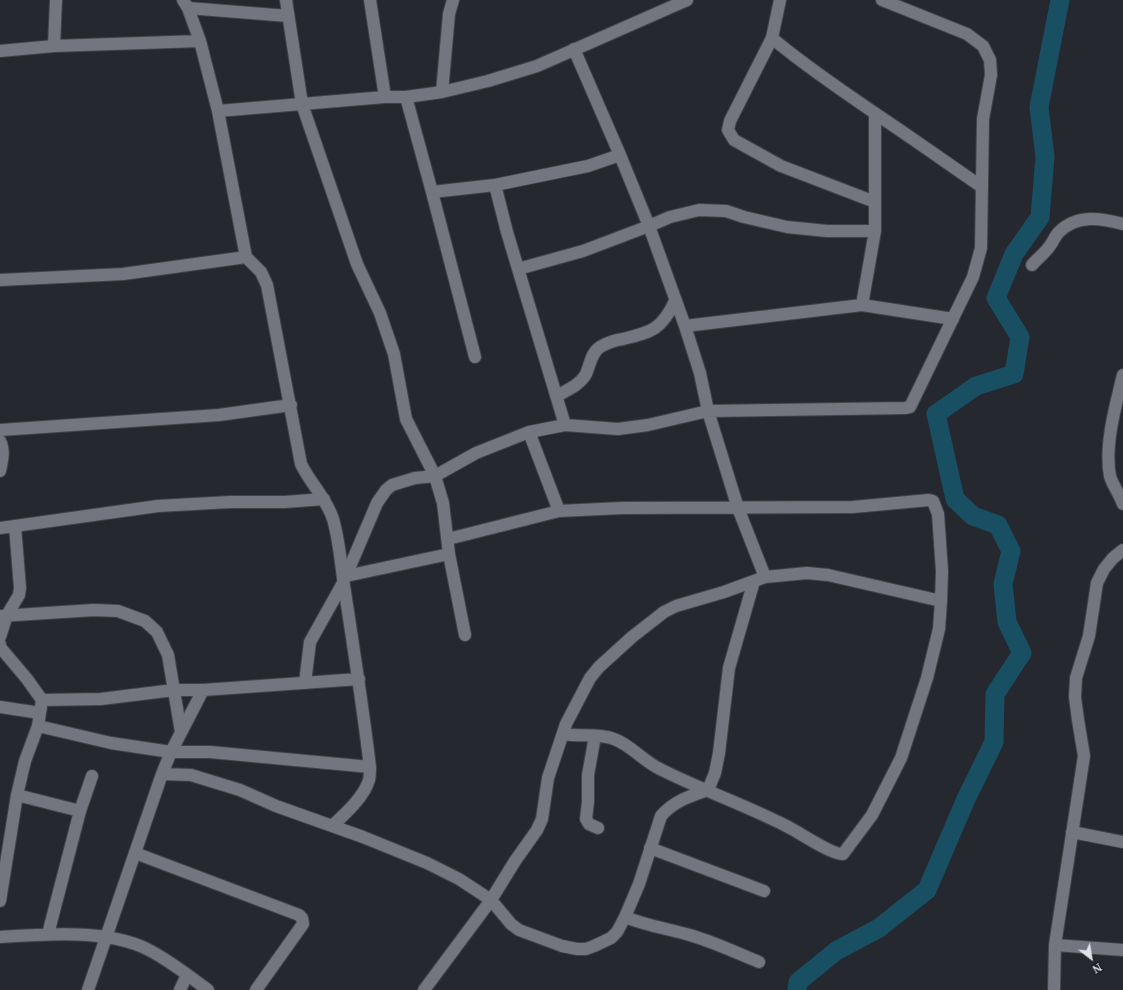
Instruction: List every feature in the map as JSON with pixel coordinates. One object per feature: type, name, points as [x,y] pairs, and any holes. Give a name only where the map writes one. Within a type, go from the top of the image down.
[{"type":"street","points":[[54,46],[56,0]]},
{"type":"street","points":[[286,0],[302,104],[357,264],[380,313],[394,354],[406,419],[435,476],[443,503],[449,554],[465,634]]},
{"type":"street","points":[[370,0],[385,97]]},
{"type":"street","points":[[442,92],[448,14],[453,0]]},
{"type":"street","points":[[218,111],[385,97],[406,97],[442,92],[488,81],[537,66],[687,0]]},
{"type":"street","points":[[780,0],[772,38],[730,121],[728,130],[734,140],[781,166],[875,202]]},
{"type":"street","points":[[304,683],[310,642],[345,580],[377,503],[386,490],[392,485],[415,478],[435,476],[476,453],[529,432],[565,425],[618,429],[708,411],[910,407],[974,278],[981,248],[983,119],[991,75],[990,60],[983,46],[967,34],[882,0]]},
{"type":"street","points":[[288,16],[186,4],[200,41],[218,111],[246,257],[261,272],[267,285],[301,464],[306,475],[324,499],[333,518],[345,580],[370,767],[369,779],[365,790],[346,813],[332,826]]},
{"type":"street","points":[[772,38],[821,76],[982,188]]},
{"type":"street","points":[[0,50],[54,46],[200,41]]},
{"type":"street","points":[[162,774],[191,775],[240,790],[276,806],[427,863],[459,879],[491,900],[508,920],[519,930],[562,946],[577,949],[590,948],[611,938],[617,932],[639,884],[661,816],[667,809],[679,801],[708,790],[715,773],[719,754],[729,668],[760,579],[708,411],[700,373],[685,326],[675,302],[649,226],[574,49]]},
{"type":"street","points":[[406,97],[475,357]]},
{"type":"street","points":[[862,305],[875,231],[875,113]]},
{"type":"street","points":[[432,192],[495,185],[588,166],[620,155]]},
{"type":"street","points":[[495,185],[518,270],[565,425]]},
{"type":"street","points":[[518,270],[583,250],[670,217],[699,210],[726,211],[744,217],[787,227],[875,231]]},
{"type":"street","points":[[1032,265],[1049,248],[1058,233],[1067,224],[1074,221],[1095,219],[1123,224]]},
{"type":"street","points":[[0,280],[123,274],[246,257]]},
{"type":"street","points":[[557,396],[576,385],[585,374],[591,359],[599,347],[616,340],[643,334],[657,327],[668,317],[675,302]]},
{"type":"street","points":[[685,326],[862,305],[953,319]]},
{"type":"street","points":[[1123,375],[1113,414],[1109,454],[1110,478],[1123,504]]},
{"type":"street","points":[[0,430],[219,415],[291,405]]},
{"type":"street","points":[[529,432],[559,511]]},
{"type":"street","points":[[0,441],[3,447],[3,459],[0,471]]},
{"type":"street","points":[[0,528],[158,506],[230,502],[285,502],[324,499]]},
{"type":"street","points":[[448,539],[559,511],[622,508],[854,507],[929,500],[933,501],[938,514],[942,571],[941,601],[939,630],[927,678],[901,758],[872,815],[844,854],[839,854],[742,805],[659,769],[615,739],[563,734]]},
{"type":"street","points":[[0,636],[3,616],[19,595],[20,588],[15,526]]},
{"type":"street","points":[[1054,990],[1055,945],[1084,756],[1075,697],[1076,678],[1089,636],[1098,583],[1104,569],[1113,558],[1123,550]]},
{"type":"street","points":[[345,580],[449,554]]},
{"type":"street","points":[[424,990],[491,900],[515,861],[537,830],[542,819],[548,778],[563,734],[574,707],[590,678],[614,653],[649,623],[664,612],[676,606],[724,592],[760,579],[807,572],[828,575],[941,601]]},
{"type":"street","points":[[3,616],[94,610],[118,611],[145,621],[157,632],[168,654],[181,732]]},
{"type":"street","points":[[0,644],[0,647],[27,679],[41,707],[38,726],[25,761],[17,795],[0,901]]},
{"type":"street","points":[[0,707],[41,707],[174,690],[203,690],[359,679]]},
{"type":"street","points":[[88,990],[162,774],[171,752],[203,690]]},
{"type":"street","points":[[38,726],[111,743],[171,752],[210,752],[370,767]]},
{"type":"street","points":[[595,736],[588,775],[588,802],[586,819],[589,824],[598,828]]},
{"type":"street","points":[[48,934],[80,811],[92,776]]},
{"type":"street","points":[[17,795],[80,811]]},
{"type":"street","points":[[346,813],[353,834]]},
{"type":"street","points":[[1072,832],[1123,842]]},
{"type":"street","points":[[650,848],[764,891]]},
{"type":"street","points":[[135,853],[299,915],[302,918],[303,924],[256,990]]},
{"type":"street","points":[[625,917],[643,924],[692,936],[759,962]]},
{"type":"street","points":[[0,937],[48,934],[106,937],[133,943],[148,949],[208,990]]},
{"type":"street","points":[[1055,945],[1123,950]]},
{"type":"street","points":[[180,990],[188,975]]},
{"type":"waterway","points":[[797,990],[798,982],[836,951],[879,928],[927,890],[966,799],[994,742],[995,694],[1022,653],[1007,622],[1003,584],[1011,551],[998,525],[973,516],[955,499],[936,414],[976,386],[1014,374],[1020,337],[996,298],[1014,254],[1040,217],[1045,157],[1039,107],[1060,0]]}]
